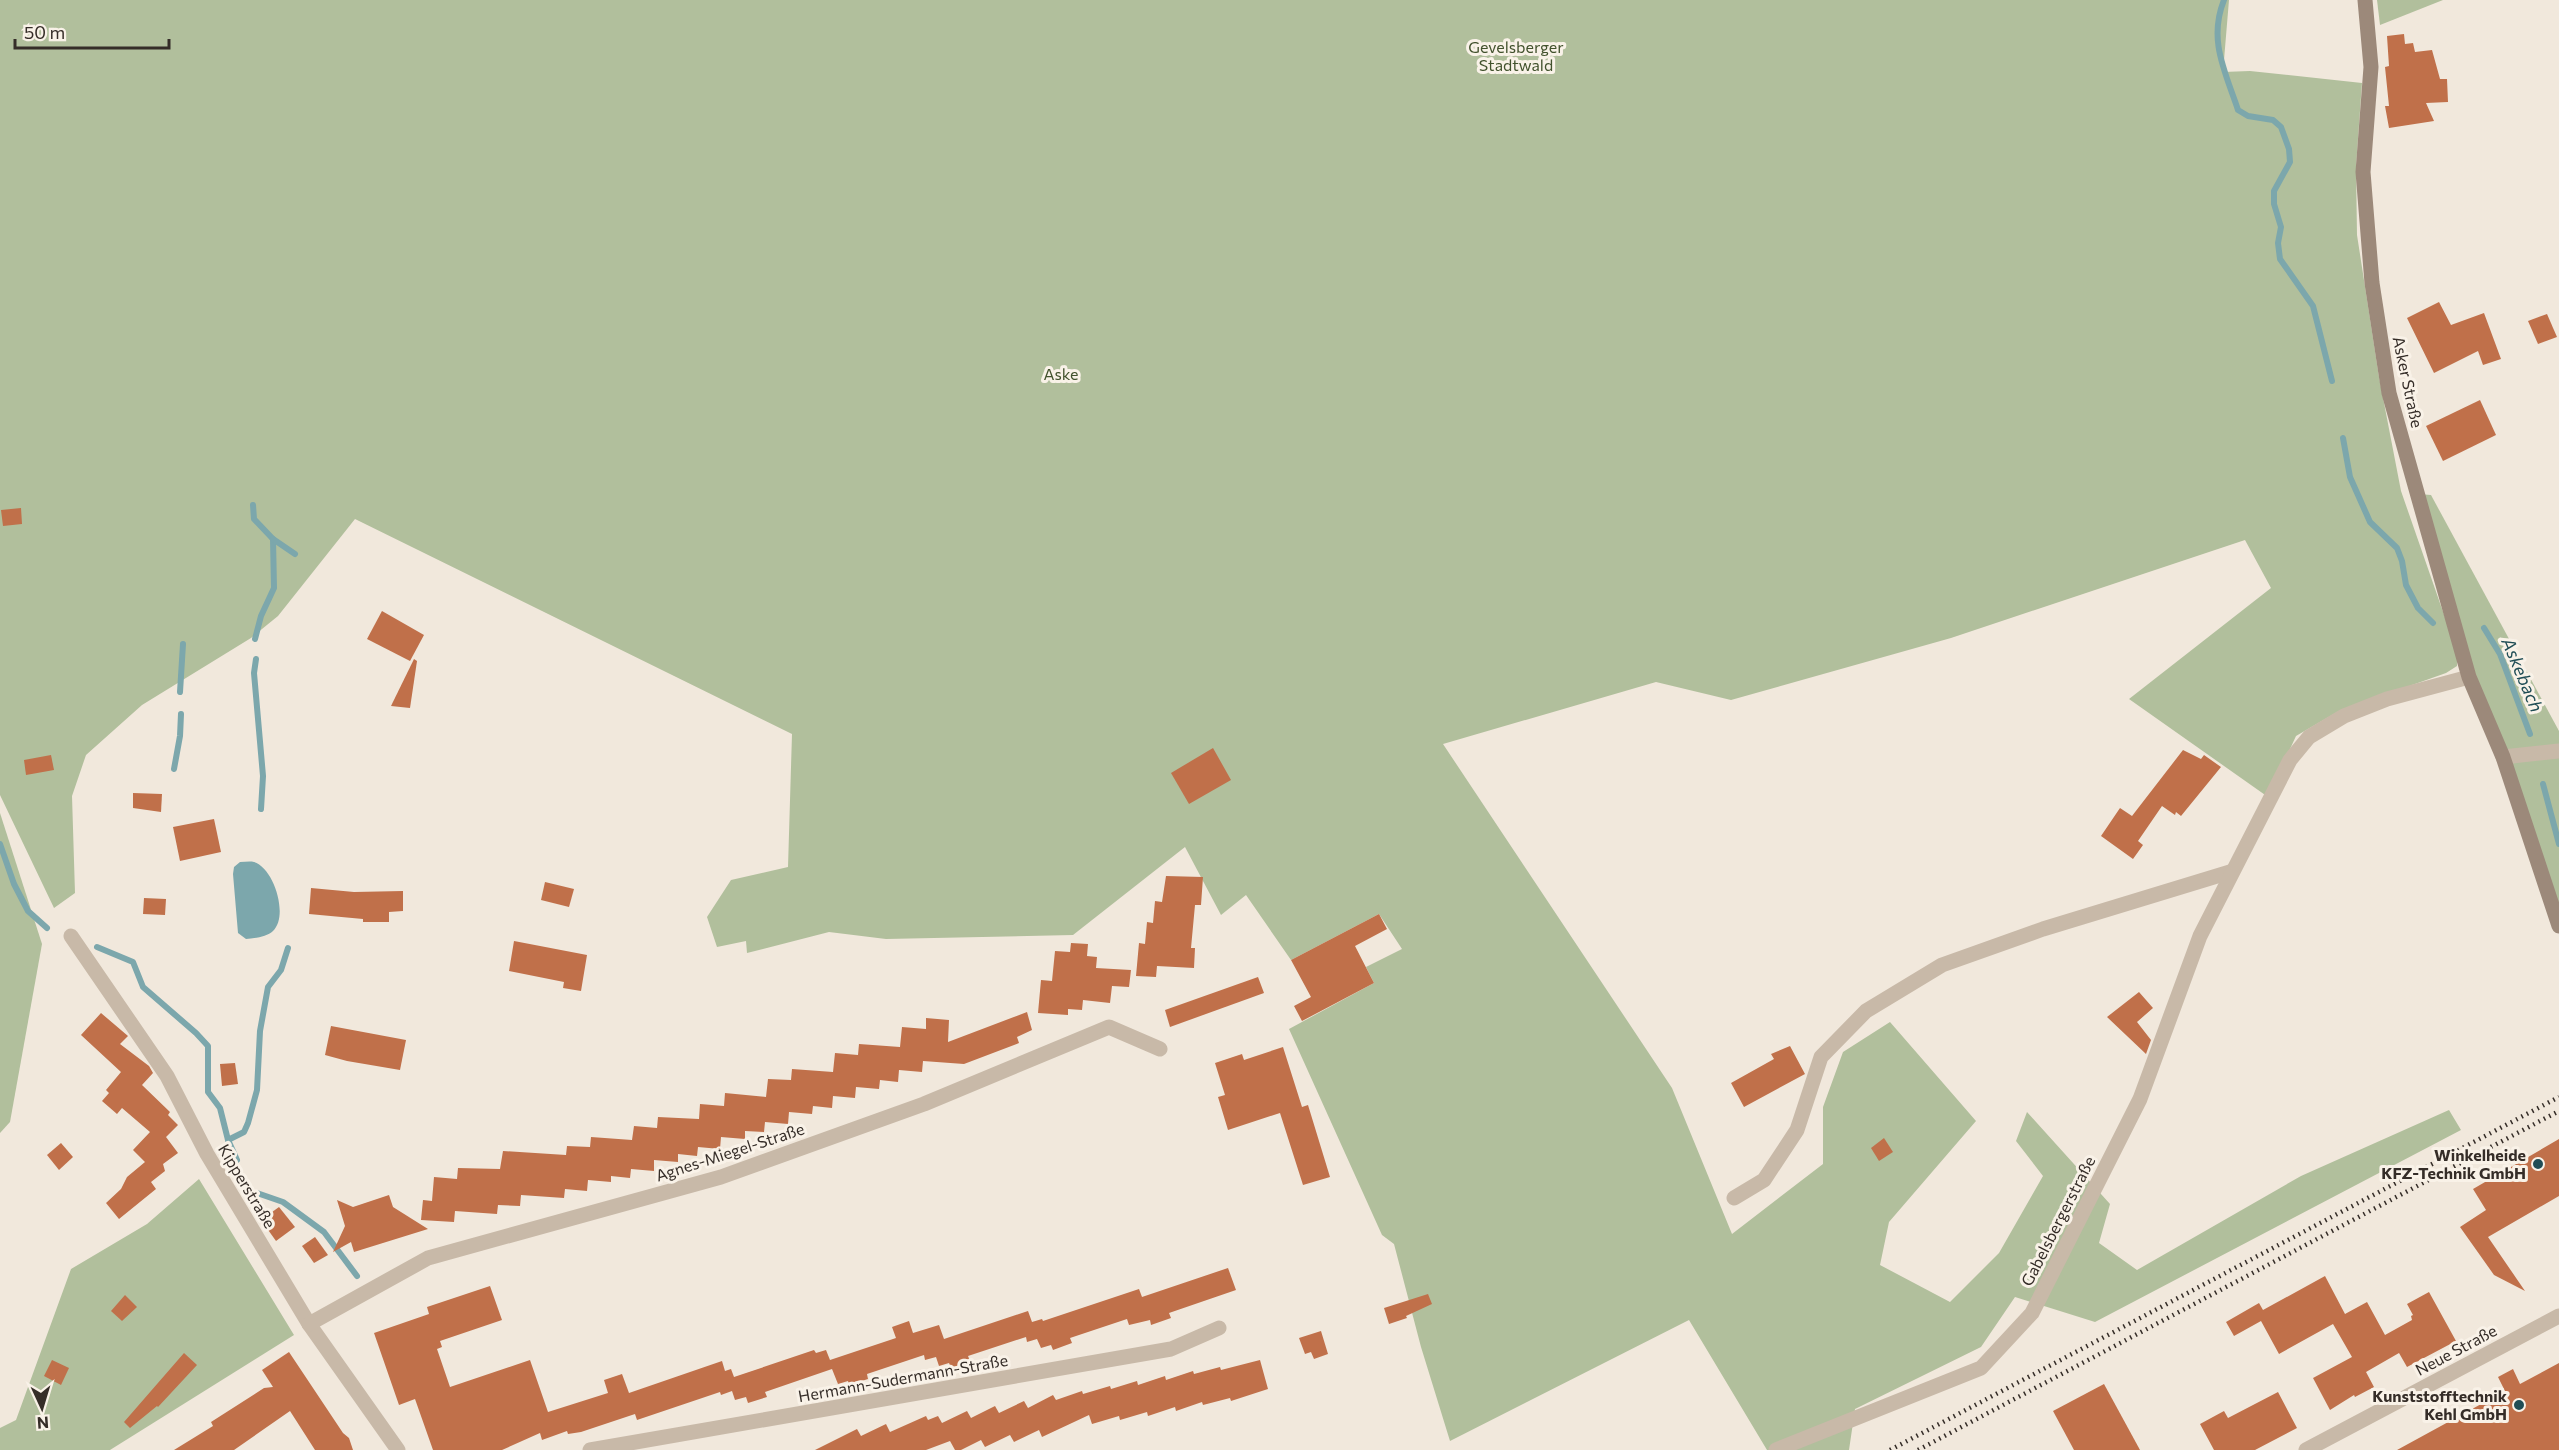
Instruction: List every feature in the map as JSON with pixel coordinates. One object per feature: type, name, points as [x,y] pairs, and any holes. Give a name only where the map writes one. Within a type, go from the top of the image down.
[{"type":"street","name":"Asker Straße","points":[[2365,0],[2371,67],[2363,172],[2372,283],[2389,393],[2469,677],[2503,757],[2559,927]]},
{"type":"street","name":"Gabelsbergerstraße","points":[[1776,1450],[1981,1368],[2032,1313],[2140,1099],[2200,936],[2230,872],[2290,760],[2309,737],[2344,716],[2387,699],[2469,677]]},
{"type":"street","points":[[2503,757],[2559,751]]},
{"type":"street","points":[[1734,1198],[1764,1180],[1797,1130],[1821,1056],[1866,1011],[1942,965],[2043,929],[2230,872]]},
{"type":"street","name":"Kipperstraße","points":[[71,936],[167,1076],[207,1154],[309,1324],[398,1450]]},
{"type":"street","name":"Agnes-Miegel-Straße","points":[[309,1324],[428,1258],[721,1177],[924,1104],[1109,1027],[1161,1049]]},
{"type":"street","name":"Neue Straße","points":[[2306,1450],[2559,1316]]},
{"type":"street","name":"Hermann-Sudermann-Straße","points":[[590,1450],[1171,1349],[1219,1328]]},
{"type":"green space","name":"Aske","points":[[0,0],[2229,0],[2223,72],[2250,71],[2362,83],[2356,166],[2357,235],[2379,377],[2401,491],[2457,652],[2457,666],[2446,673],[2339,711],[2296,736],[2268,797],[2129,699],[2271,588],[2245,540],[1951,638],[1731,700],[1656,682],[1443,744],[1672,1088],[1732,1234],[1823,1164],[1823,1107],[1843,1052],[1890,1022],[1976,1121],[1889,1222],[1880,1265],[1950,1302],[1999,1253],[2043,1176],[2016,1141],[2027,1112],[2110,1204],[2099,1243],[2137,1270],[2301,1176],[2449,1110],[2461,1130],[2095,1322],[2015,1297],[1981,1347],[1855,1409],[1849,1450],[1767,1450],[1689,1320],[1450,1441],[1421,1347],[1394,1244],[1382,1235],[1289,1029],[1374,983],[1366,967],[1402,949],[1379,914],[1291,960],[1246,895],[1221,915],[1185,847],[1073,935],[886,939],[829,932],[747,953],[746,941],[717,947],[707,917],[731,880],[788,867],[792,734],[355,519],[278,616],[251,638],[142,705],[86,755],[72,796],[75,893],[54,908],[0,795]]},
{"type":"green space","points":[[2377,0],[2443,0],[2380,25]]},
{"type":"green space","points":[[2418,494],[2431,495],[2559,731],[2559,926],[2469,677]]},
{"type":"green space","points":[[0,813],[42,944],[10,1122],[0,1133]]},
{"type":"green space","points":[[199,1179],[294,1335],[110,1450],[0,1450],[0,1428],[16,1420],[71,1269],[147,1224]]},
{"type":"water","points":[[240,862],[254,862],[261,866],[268,873],[277,893],[280,915],[278,924],[270,933],[257,938],[246,939],[238,933],[233,874],[234,867]]},
{"type":"building","points":[[2404,34],[2405,44],[2413,43],[2415,52],[2432,50],[2440,79],[2447,79],[2448,102],[2426,103],[2434,121],[2389,128],[2385,106],[2389,106],[2385,67],[2389,66],[2387,36]]},
{"type":"building","points":[[2439,302],[2451,325],[2484,313],[2501,359],[2483,365],[2478,351],[2434,373],[2407,318]]},
{"type":"building","points":[[2547,314],[2557,337],[2538,344],[2528,321]]},
{"type":"building","points":[[2480,400],[2496,435],[2443,461],[2426,426]]},
{"type":"building","points":[[21,508],[22,524],[3,526],[1,510]]},
{"type":"building","points":[[382,611],[424,635],[410,661],[367,639]]},
{"type":"building","points":[[414,659],[417,661],[410,708],[391,706]]},
{"type":"building","points":[[1213,748],[1231,780],[1189,804],[1171,773]]},
{"type":"building","points":[[2183,750],[2201,759],[2204,755],[2221,767],[2181,816],[2176,812],[2175,815],[2162,806],[2138,841],[2143,845],[2133,859],[2101,836],[2120,808],[2132,816]]},
{"type":"building","points":[[51,755],[54,770],[26,775],[24,760]]},
{"type":"building","points":[[133,793],[162,794],[161,812],[133,808]]},
{"type":"building","points":[[214,819],[221,852],[180,861],[173,827]]},
{"type":"building","points":[[1166,876],[1203,877],[1201,905],[1195,905],[1191,948],[1195,948],[1194,968],[1157,966],[1156,977],[1136,976],[1139,943],[1145,944],[1147,922],[1153,923],[1155,901],[1162,902]]},
{"type":"building","points":[[545,882],[574,889],[569,907],[541,900]]},
{"type":"building","points":[[311,888],[354,892],[403,891],[403,911],[389,912],[389,922],[363,922],[363,919],[309,914]]},
{"type":"building","points":[[144,898],[166,899],[165,915],[143,914]]},
{"type":"building","points":[[1379,914],[1387,929],[1355,946],[1374,983],[1302,1021],[1294,1006],[1311,997],[1291,960]]},
{"type":"building","points":[[514,941],[587,955],[581,991],[563,988],[564,982],[509,971]]},
{"type":"building","points":[[1071,943],[1088,944],[1087,956],[1097,957],[1096,968],[1131,970],[1129,987],[1112,986],[1110,1003],[1083,1000],[1082,1010],[1068,1009],[1068,1015],[1038,1013],[1041,980],[1052,981],[1055,951],[1070,952]]},
{"type":"building","points":[[1258,977],[1264,993],[1170,1027],[1165,1010]]},
{"type":"building","points":[[2139,992],[2153,1008],[2137,1022],[2151,1040],[2146,1054],[2107,1017]]},
{"type":"building","points":[[1027,1012],[1032,1030],[1017,1037],[1019,1043],[964,1064],[923,1061],[922,1072],[899,1070],[898,1082],[880,1080],[879,1089],[856,1087],[855,1098],[833,1096],[832,1108],[813,1106],[812,1114],[789,1112],[788,1124],[765,1122],[764,1132],[745,1131],[745,1139],[721,1137],[720,1149],[698,1147],[697,1156],[678,1154],[678,1162],[654,1160],[654,1171],[631,1169],[630,1178],[611,1176],[611,1182],[588,1180],[587,1191],[565,1189],[564,1198],[521,1195],[520,1206],[498,1205],[497,1214],[455,1211],[454,1222],[421,1220],[423,1200],[432,1201],[434,1177],[457,1179],[458,1168],[500,1169],[503,1151],[566,1155],[567,1146],[590,1147],[591,1137],[632,1140],[634,1126],[657,1128],[658,1117],[699,1119],[700,1104],[724,1106],[725,1093],[766,1097],[768,1079],[791,1080],[792,1069],[833,1072],[835,1053],[858,1055],[859,1044],[900,1047],[902,1027],[926,1029],[926,1018],[949,1020],[948,1042]]},
{"type":"building","points":[[101,1013],[128,1036],[120,1044],[149,1066],[153,1073],[142,1085],[170,1112],[168,1115],[178,1125],[166,1137],[178,1153],[163,1164],[165,1171],[151,1182],[156,1189],[119,1219],[106,1203],[121,1189],[127,1177],[145,1162],[133,1150],[150,1132],[122,1108],[117,1114],[102,1101],[109,1093],[106,1090],[121,1072],[81,1035]]},
{"type":"building","points":[[331,1026],[406,1040],[400,1070],[325,1055]]},
{"type":"building","points":[[1790,1046],[1805,1074],[1744,1107],[1731,1083],[1774,1059],[1771,1054]]},
{"type":"building","points":[[1283,1047],[1302,1107],[1308,1105],[1330,1177],[1303,1185],[1280,1113],[1228,1130],[1218,1097],[1225,1095],[1215,1063],[1242,1054],[1244,1060]]},
{"type":"building","points":[[235,1063],[238,1084],[222,1086],[220,1064]]},
{"type":"building","points":[[1884,1138],[1893,1152],[1879,1161],[1871,1148]]},
{"type":"building","name":"Winkelheide KFZ-Technik GmbH","points":[[2559,1139],[2559,1196],[2488,1237],[2525,1291],[2494,1275],[2460,1227],[2486,1210],[2473,1189]]},
{"type":"building","points":[[61,1143],[73,1157],[59,1170],[47,1155]]},
{"type":"building","points":[[389,1195],[393,1207],[428,1229],[354,1252],[351,1242],[333,1252],[345,1226],[337,1200],[353,1207]]},
{"type":"building","points":[[279,1207],[295,1227],[276,1241],[261,1220]]},
{"type":"building","points":[[315,1237],[328,1255],[314,1263],[302,1246]]},
{"type":"building","points":[[1228,1268],[1236,1290],[1169,1313],[1171,1318],[1151,1325],[1150,1320],[1129,1325],[1127,1319],[1070,1338],[1072,1343],[1053,1350],[1051,1345],[1041,1348],[1037,1339],[1027,1342],[1026,1337],[968,1356],[970,1361],[951,1368],[949,1363],[939,1366],[936,1357],[925,1360],[924,1355],[867,1374],[868,1379],[849,1385],[848,1381],[838,1384],[832,1369],[765,1392],[767,1397],[748,1403],[746,1397],[735,1400],[732,1391],[721,1395],[720,1392],[637,1420],[635,1414],[581,1432],[568,1434],[567,1431],[542,1440],[540,1433],[502,1450],[433,1450],[415,1399],[399,1405],[374,1333],[429,1314],[427,1307],[490,1286],[502,1320],[440,1341],[442,1347],[437,1349],[450,1387],[530,1360],[548,1412],[608,1393],[604,1380],[622,1374],[629,1393],[722,1361],[725,1371],[731,1369],[734,1377],[814,1350],[816,1353],[826,1350],[830,1360],[896,1338],[892,1327],[909,1321],[913,1333],[939,1325],[944,1339],[1028,1311],[1032,1322],[1042,1319],[1043,1321],[1139,1289],[1142,1297]]},
{"type":"building","points":[[2325,1276],[2345,1314],[2367,1302],[2385,1335],[2412,1320],[2413,1315],[2407,1304],[2429,1292],[2456,1341],[2407,1367],[2399,1353],[2366,1372],[2374,1387],[2355,1397],[2354,1395],[2330,1410],[2313,1378],[2352,1357],[2333,1324],[2279,1354],[2261,1321],[2234,1336],[2226,1322],[2259,1303],[2263,1310]]},
{"type":"building","points":[[1428,1294],[1432,1304],[1406,1316],[1407,1318],[1389,1324],[1384,1308]]},
{"type":"building","points":[[125,1295],[137,1307],[122,1321],[111,1311]]},
{"type":"building","points":[[1321,1331],[1328,1354],[1314,1359],[1311,1352],[1305,1354],[1299,1338]]},
{"type":"building","points":[[289,1352],[343,1433],[349,1438],[353,1450],[315,1450],[290,1411],[234,1450],[174,1450],[213,1426],[211,1422],[264,1388],[273,1387],[262,1370]]},
{"type":"building","points":[[184,1353],[197,1365],[158,1407],[130,1428],[124,1422]]},
{"type":"building","points":[[52,1360],[69,1368],[61,1385],[44,1376]]},
{"type":"building","points":[[1260,1360],[1268,1389],[1231,1401],[1230,1398],[1203,1405],[1202,1402],[1176,1411],[1175,1407],[1148,1416],[1147,1412],[1120,1420],[1119,1416],[1092,1424],[1089,1415],[1042,1437],[1039,1430],[1014,1442],[1010,1435],[985,1447],[981,1440],[961,1450],[955,1450],[950,1441],[926,1450],[815,1450],[857,1429],[861,1436],[886,1424],[890,1432],[926,1416],[928,1420],[938,1416],[942,1423],[967,1411],[971,1418],[995,1406],[999,1413],[1024,1401],[1028,1408],[1053,1395],[1056,1400],[1082,1391],[1083,1394],[1110,1386],[1111,1389],[1137,1381],[1138,1385],[1165,1376],[1166,1380],[1193,1371],[1194,1374],[1220,1367],[1221,1370]]},
{"type":"building","name":"Kunststofftechnik Kehl GmbH","points":[[2559,1363],[2559,1450],[2397,1450],[2505,1391],[2498,1377],[2513,1369],[2520,1384]]},
{"type":"building","points":[[2104,1384],[2140,1450],[2074,1450],[2053,1411]]},
{"type":"building","points":[[2278,1392],[2297,1428],[2255,1450],[2214,1450],[2200,1424],[2224,1411],[2228,1418]]},
{"type":"waterway","name":"Askebach","points":[[2224,0],[2219,15],[2218,42],[2224,69],[2238,110],[2248,116],[2273,120],[2281,127],[2289,149],[2290,162],[2274,191],[2274,204],[2281,227],[2278,243],[2280,259],[2313,306],[2332,381]]},
{"type":"waterway","name":"Askebach","points":[[2343,438],[2350,477],[2370,522],[2397,548],[2406,585],[2418,608],[2433,623]]},
{"type":"waterway","points":[[253,505],[254,519],[273,539],[274,588],[261,616],[255,639]]},
{"type":"waterway","points":[[273,539],[295,554]]},
{"type":"waterway","name":"Askebach","points":[[2484,628],[2500,654],[2530,734]]},
{"type":"waterway","points":[[180,692],[183,644]]},
{"type":"waterway","points":[[256,659],[254,673],[263,776],[261,809]]},
{"type":"waterway","points":[[174,769],[181,714]]},
{"type":"waterway","name":"Askebach","points":[[2543,784],[2559,844]]},
{"type":"waterway","points":[[0,844],[14,884],[28,911],[47,928]]},
{"type":"waterway","points":[[97,947],[133,962],[143,987],[208,1046],[208,1092],[220,1108],[228,1140],[237,1160]]},
{"type":"waterway","points":[[228,1140],[244,1132],[248,1123],[257,1090],[260,1031],[268,987],[281,970],[288,948]]},
{"type":"waterway","points":[[257,1193],[283,1202],[324,1232],[357,1276]]},
{"type":"railway","points":[[1890,1450],[2559,1097]]},
{"type":"railway","points":[[1918,1450],[2559,1111]]},
{"type":"place","name":"Winkelheide KFZ-Technik GmbH","points":[[2538,1164]]},
{"type":"place","name":"Kunststofftechnik Kehl GmbH","points":[[2519,1405]]},
{"type":"park label","name":"Gevelsberger Stadtwald","points":[[1516,56]]}]
